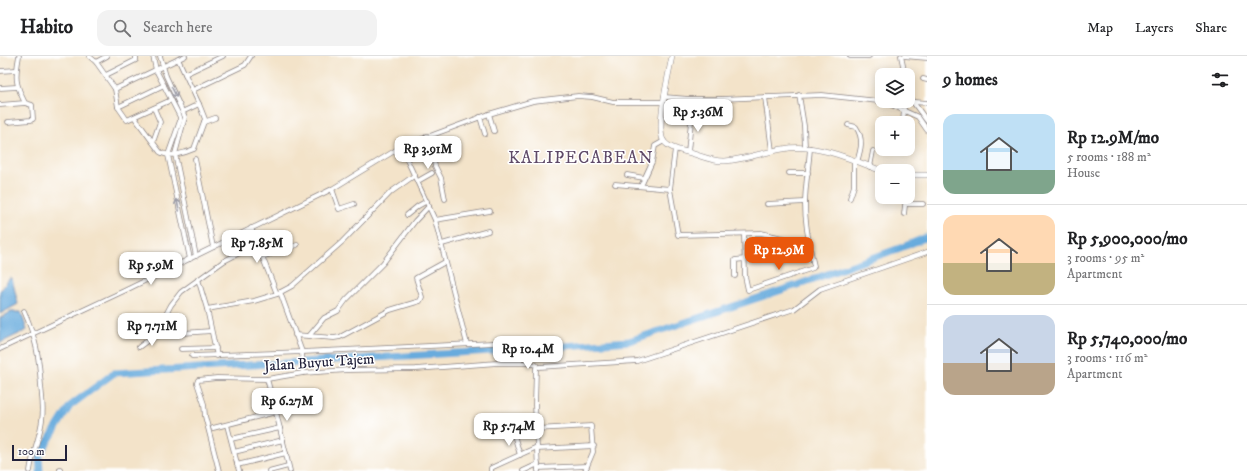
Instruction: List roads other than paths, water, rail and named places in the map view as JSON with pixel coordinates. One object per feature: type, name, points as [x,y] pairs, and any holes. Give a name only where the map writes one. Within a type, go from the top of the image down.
[{"type":"street","points":[[19,56],[16,70],[17,87],[25,103]]},
{"type":"street","points":[[89,56],[96,62],[116,89],[118,107],[126,120],[135,118],[171,100]]},
{"type":"street","points":[[96,62],[107,56]]},
{"type":"street","points":[[106,75],[136,60],[136,56]]},
{"type":"street","points":[[153,56],[156,70],[178,113],[180,121],[168,159],[190,258]]},
{"type":"street","points":[[160,56],[162,67],[185,117],[185,122],[175,157],[196,256]]},
{"type":"street","points":[[116,89],[185,56]]},
{"type":"street","points":[[185,74],[223,56]]},
{"type":"street","points":[[193,90],[245,65],[251,56]]},
{"type":"street","points":[[672,56],[662,102],[661,134],[664,141],[675,149],[726,161],[772,151],[792,148],[808,148],[833,154],[875,169]]},
{"type":"street","points":[[850,56],[869,56]]},
{"type":"street","points":[[904,68],[903,56],[927,58]]},
{"type":"street","points":[[168,159],[194,148],[204,122],[204,116],[200,104],[178,59]]},
{"type":"street","points":[[0,71],[16,70]]},
{"type":"street","points":[[118,107],[164,85]]},
{"type":"street","points":[[0,88],[17,87]]},
{"type":"street","points":[[744,234],[745,276],[749,290],[813,268],[814,266],[808,242],[805,202],[808,173],[808,148],[799,95]]},
{"type":"street","points":[[664,96],[689,99],[721,99],[822,95],[878,101],[904,110],[920,112]]},
{"type":"street","points":[[0,349],[196,256],[332,189],[401,147],[428,136],[489,114],[533,101],[578,96],[592,97],[613,102],[662,102]]},
{"type":"street","points":[[765,97],[772,151]]},
{"type":"street","points":[[915,102],[927,103]]},
{"type":"street","points":[[0,105],[25,103],[32,105],[33,120],[8,122]]},
{"type":"street","points":[[178,113],[200,104]]},
{"type":"street","points":[[915,104],[927,121]]},
{"type":"street","points":[[153,142],[160,122],[154,108]]},
{"type":"street","points":[[904,110],[904,116]]},
{"type":"street","points":[[688,152],[692,111]]},
{"type":"street","points":[[920,112],[927,130]]},
{"type":"street","points":[[489,114],[494,131]]},
{"type":"street","points":[[480,117],[485,134]]},
{"type":"street","points":[[135,118],[160,152],[168,159]]},
{"type":"street","points":[[204,122],[215,118]]},
{"type":"street","points":[[848,125],[856,127],[862,144],[855,161],[854,186],[850,198]]},
{"type":"street","points":[[428,136],[435,166],[441,178],[445,199]]},
{"type":"street","points":[[642,186],[644,178],[652,162],[655,146],[664,141]]},
{"type":"street","points":[[401,147],[435,220],[466,344]]},
{"type":"street","points":[[675,149],[670,189],[678,235],[767,233],[795,241],[808,242]]},
{"type":"street","points":[[870,167],[873,151]]},
{"type":"street","points":[[196,159],[213,247]]},
{"type":"street","points":[[418,181],[432,173]]},
{"type":"street","points":[[789,173],[808,173]]},
{"type":"street","points":[[207,309],[254,301],[279,293],[297,283],[342,242],[391,192],[415,175]]},
{"type":"street","points":[[627,175],[644,178]]},
{"type":"street","points":[[915,175],[927,175]]},
{"type":"street","points":[[615,184],[670,189]]},
{"type":"street","points":[[332,189],[339,209],[354,204]]},
{"type":"street","points":[[406,215],[427,201]]},
{"type":"street","points":[[766,204],[805,202]]},
{"type":"street","points":[[904,214],[906,204]]},
{"type":"street","points":[[915,204],[923,204]]},
{"type":"street","points":[[308,336],[324,318],[338,311],[346,300],[383,263],[415,221],[429,206]]},
{"type":"street","points":[[435,220],[490,211]]},
{"type":"street","points":[[252,228],[262,257],[279,293],[302,353],[303,372]]},
{"type":"street","points":[[442,244],[488,231]]},
{"type":"street","points":[[184,234],[190,232]]},
{"type":"street","points":[[139,347],[155,335],[175,299],[181,292],[224,261],[257,244]]},
{"type":"street","points":[[262,257],[297,245]]},
{"type":"street","name":"Jalan Buyut Tajem","points":[[219,471],[205,416],[204,404],[197,382],[217,378],[267,378],[303,372],[365,369],[416,369],[528,362],[537,367],[637,361],[794,309],[820,289],[927,252]]},
{"type":"street","points":[[735,276],[735,260],[745,259]]},
{"type":"street","points":[[295,335],[334,338],[340,337],[390,310],[420,301],[422,297],[416,278],[445,262]]},
{"type":"street","points":[[198,279],[207,309],[217,356]]},
{"type":"street","points":[[24,311],[34,333],[39,357],[43,407],[42,420],[31,459],[30,471]]},
{"type":"street","points":[[155,335],[211,331]]},
{"type":"street","points":[[192,356],[302,353],[514,342]]},
{"type":"street","points":[[181,349],[216,348]]},
{"type":"street","points":[[537,367],[535,405],[538,468]]},
{"type":"street","points":[[267,378],[272,393],[289,469],[269,471]]},
{"type":"street","points":[[262,396],[272,393]]},
{"type":"street","points":[[213,428],[276,412]]},
{"type":"street","points":[[227,425],[239,471]]},
{"type":"street","points":[[536,429],[590,426],[594,452],[585,471]]},
{"type":"street","points":[[231,440],[280,428]]},
{"type":"street","points":[[514,435],[520,455]]},
{"type":"street","points":[[234,452],[282,440]]},
{"type":"street","points":[[491,471],[491,468],[537,448],[594,446]]},
{"type":"street","points":[[237,465],[286,453]]},
{"type":"street","points":[[523,471],[538,468],[587,466]]},
{"type":"water","points":[[10,278],[12,279],[18,304],[0,314],[0,291]]},
{"type":"water","points":[[11,312],[21,312],[27,330],[0,343],[0,318]]},
{"type":"waterway","points":[[40,471],[39,456],[70,406],[114,373],[527,349],[629,341],[797,285],[927,237]]},
{"type":"district","name":"KALIPECABEAN","points":[[581,157]]}]
